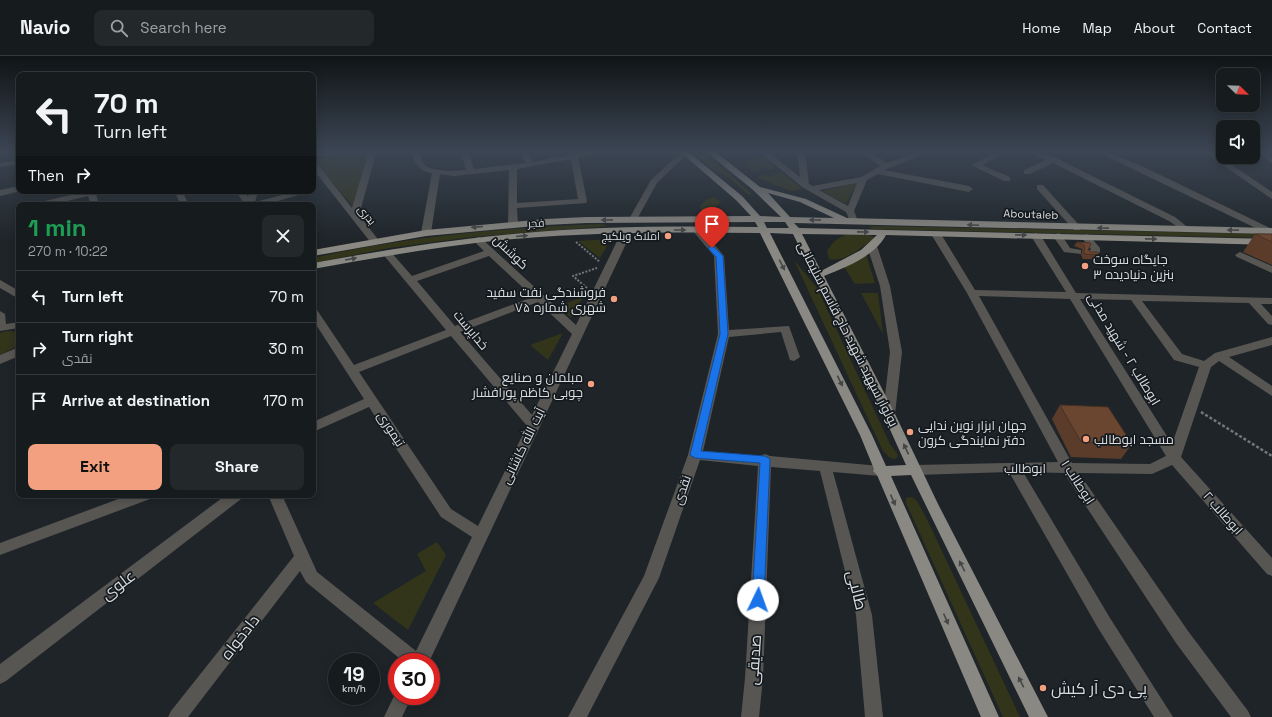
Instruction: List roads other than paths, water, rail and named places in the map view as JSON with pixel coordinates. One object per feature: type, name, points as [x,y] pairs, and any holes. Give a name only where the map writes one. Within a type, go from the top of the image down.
[{"type":"main road","points":[[719,181],[739,198],[761,225],[866,435],[880,471],[990,717]]},
{"type":"main road","name":"بولوار سپهبد شهید حاج قاسم سلیمانی","points":[[748,181],[758,189],[792,225],[889,414],[931,504],[1039,717]]},
{"type":"main road","points":[[758,189],[794,196],[821,207],[845,221]]},
{"type":"main road","name":"Aboutaleb","points":[[792,225],[854,221],[1077,228],[1271,231]]},
{"type":"main road","name":"فجر","points":[[316,252],[426,233],[513,224],[761,225]]},
{"type":"main road","name":"فجر","points":[[316,265],[387,253],[478,240],[566,233],[630,225],[697,230],[761,225]]},
{"type":"main road","points":[[761,225],[792,225]]},
{"type":"main road","points":[[761,225],[792,225]]},
{"type":"main road","name":"Aboutaleb","points":[[792,225],[883,232],[936,234],[1272,242]]},
{"type":"main road","points":[[819,275],[851,261],[881,240],[883,232]]},
{"type":"main road","points":[[880,471],[916,470]]},
{"type":"street","name":"بدری","points":[[325,181],[375,242]]},
{"type":"street","points":[[354,216],[364,181]]},
{"type":"street","points":[[426,233],[435,181]]},
{"type":"street","points":[[513,224],[514,181]]},
{"type":"street","points":[[513,206],[583,201],[579,181]]},
{"type":"street","name":"آیت الله کاشانی","points":[[422,653],[630,225],[655,181]]},
{"type":"street","points":[[800,181],[808,187],[850,210],[854,221]]},
{"type":"street","points":[[807,181],[808,187]]},
{"type":"street","points":[[808,187],[850,181]]},
{"type":"street","points":[[850,210],[862,181]]},
{"type":"street","points":[[929,181],[969,189]]},
{"type":"street","points":[[1094,181],[1172,219],[1185,229]]},
{"type":"street","points":[[1165,181],[1271,231]]},
{"type":"street","points":[[1250,181],[1271,195]]},
{"type":"street","points":[[316,189],[329,186]]},
{"type":"street","points":[[1040,187],[1077,228]]},
{"type":"street","points":[[0,193],[16,190]]},
{"type":"street","points":[[52,202],[86,194]]},
{"type":"street","points":[[266,202],[296,194]]},
{"type":"street","name":"نقدی","points":[[577,717],[651,578],[695,455],[724,334],[720,256],[697,230]]},
{"type":"street","name":"ابوطالب ۱","points":[[936,234],[972,293],[1068,468],[1182,637],[1242,717]]},
{"type":"street","name":"ابوطالب ۲ - شهید مدنی","points":[[1036,236],[1075,296],[1174,458]]},
{"type":"street","points":[[1058,236],[1067,250],[1078,252]]},
{"type":"street","points":[[1086,237],[1097,250],[1092,252]]},
{"type":"street","name":"کوشش","points":[[478,240],[578,333]]},
{"type":"street","points":[[872,246],[885,286],[896,352],[889,414]]},
{"type":"street","points":[[411,280],[491,252]]},
{"type":"street","name":"خداپرست","points":[[387,253],[533,425]]},
{"type":"street","points":[[1240,255],[1272,270]]},
{"type":"street","points":[[0,283],[16,294]]},
{"type":"street","points":[[972,293],[1135,299],[1272,301]]},
{"type":"street","points":[[352,370],[539,298]]},
{"type":"street","points":[[1135,299],[1178,357],[1206,365]]},
{"type":"street","points":[[1252,301],[1272,322]]},
{"type":"street","points":[[0,314],[0,328],[16,325]]},
{"type":"street","name":"تیموری","points":[[316,316],[446,513],[481,534]]},
{"type":"street","points":[[724,334],[785,328],[794,357]]},
{"type":"street","points":[[1174,458],[1206,365],[1219,356],[1272,341]]},
{"type":"street","points":[[0,360],[16,353]]},
{"type":"street","points":[[1219,356],[1272,392]]},
{"type":"street","points":[[316,426],[372,401]]},
{"type":"street","points":[[695,455],[765,459],[880,471]]},
{"type":"street","name":"ابوطالب","points":[[916,470],[1013,467],[1152,469],[1174,458]]},
{"type":"street","name":"ابوطالب ۲","points":[[1174,458],[1272,569]]},
{"type":"street","name":"صدیقی","points":[[750,717],[754,678],[765,459]]},
{"type":"street","name":"طالبی","points":[[825,466],[864,616],[874,717]]},
{"type":"street","points":[[1013,467],[1104,623],[1164,717]]},
{"type":"street","points":[[0,549],[118,500],[129,498]]},
{"type":"street","name":"علوی","points":[[0,675],[232,498]]},
{"type":"street","points":[[276,498],[311,577],[407,653]]},
{"type":"street","name":"دادخواه","points":[[178,717],[302,557]]},
{"type":"street","points":[[393,717],[399,705]]},
{"type":"place","name":"املاک ویلکیج","points":[[668,236]]},
{"type":"place","name":"جایگاه سوخت بنزین دنیادیده ۳","points":[[1085,266]]},
{"type":"place","name":"فروشندگی نفت سفید شهری شماره ۷۵","points":[[614,299]]},
{"type":"place","name":"مبلمان و صنایع چوبی کاظم پورافشار","points":[[591,384]]},
{"type":"place","name":"جهان ابزار نوین ندایی دفتر نمایندگی کرون","points":[[910,432]]},
{"type":"place","name":"مسجد ابوطالب","points":[[1086,439]]},
{"type":"place","name":"پی دی آر کیش","points":[[1043,688]]}]
